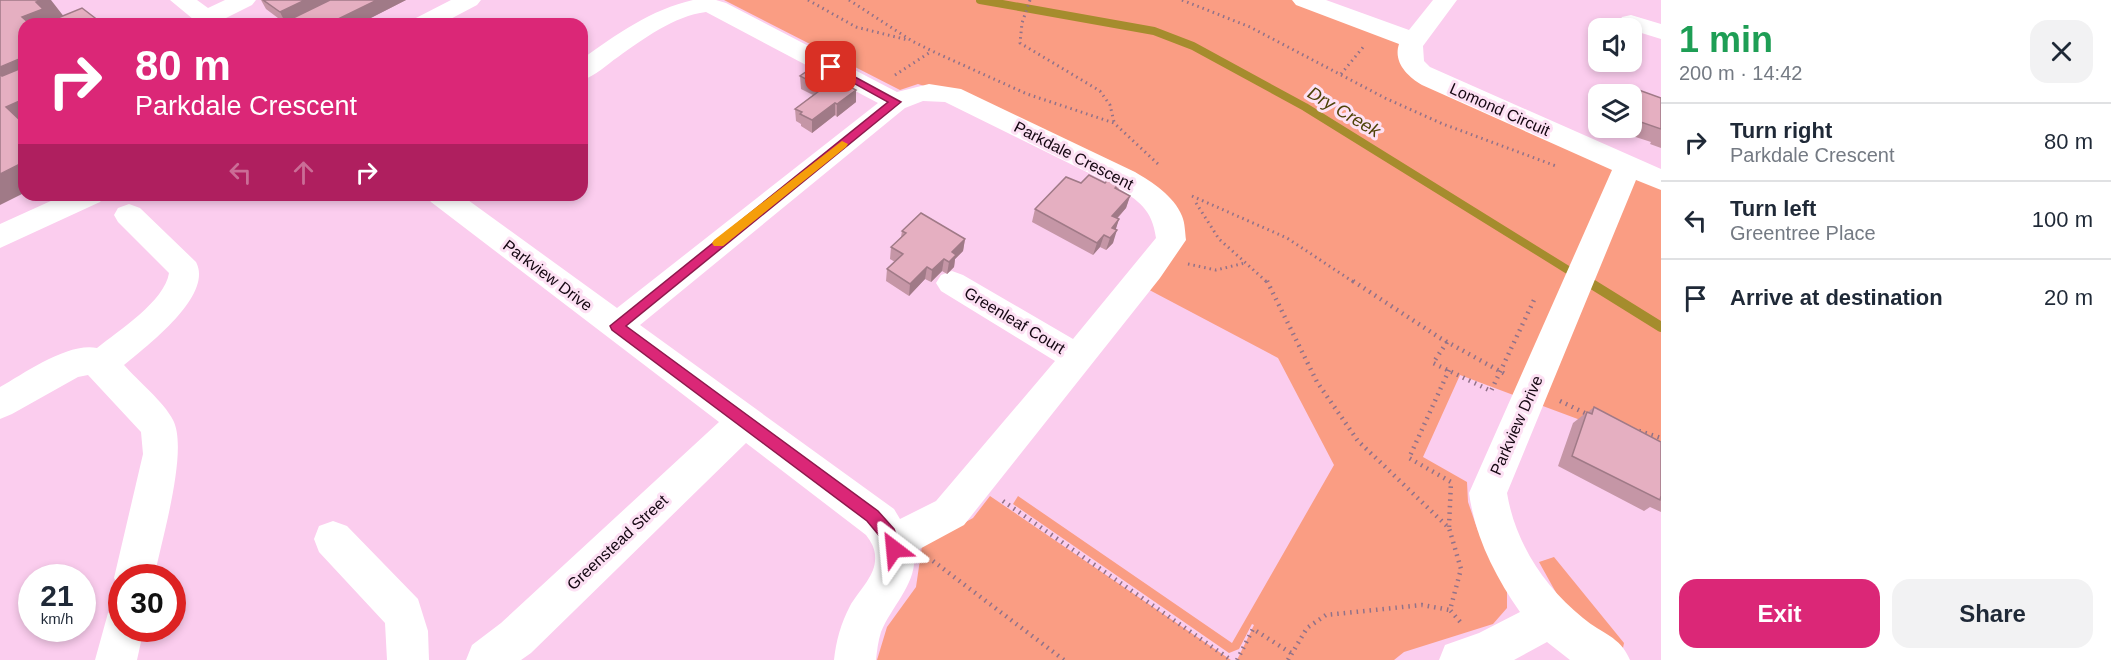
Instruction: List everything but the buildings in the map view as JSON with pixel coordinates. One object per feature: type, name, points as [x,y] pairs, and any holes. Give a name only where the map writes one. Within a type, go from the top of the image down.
[{"type":"street","points":[[182,0],[206,18]]},
{"type":"street","points":[[217,18],[244,0]]},
{"type":"street","points":[[434,18],[469,0]]},
{"type":"street","points":[[1304,0],[1415,41],[1445,0]]},
{"type":"street","points":[[588,67],[662,20],[682,10],[705,4],[895,89]]},
{"type":"street","points":[[1642,26],[1661,32]]},
{"type":"street","name":"Lomond Circuit","points":[[1415,41],[1408,53],[1409,59],[1426,75],[1661,180]]},
{"type":"street","name":"Parkdale Crescent","points":[[617,326],[895,89],[916,93],[930,90],[952,95],[1125,179],[1146,192],[1168,217],[1171,240],[1078,358],[950,513],[892,543]]},
{"type":"street","name":"Parkview Drive","points":[[1609,660],[1579,641],[1552,617],[1529,588],[1503,546],[1489,508],[1488,493],[1555,292],[1590,254],[1628,166]]},
{"type":"street","points":[[0,237],[78,201]]},
{"type":"street","name":"Parkview Drive","points":[[449,201],[873,516],[884,528],[892,543]]},
{"type":"street","points":[[0,247],[56,212]]},
{"type":"street","points":[[101,365],[176,297],[186,278],[185,270],[129,215]]},
{"type":"street","name":"Greenleaf Court","points":[[952,283],[1078,358]]},
{"type":"street","points":[[0,404],[79,362],[94,361],[101,365],[159,427],[162,438],[161,454],[137,564]]},
{"type":"street","name":"Greenstead Street","points":[[487,660],[516,638],[745,421]]},
{"type":"street","points":[[333,539],[403,613],[407,631],[408,660]]},
{"type":"street","points":[[855,660],[859,635],[868,615],[886,590],[894,571],[895,552],[892,543]]},
{"type":"street","points":[[1473,656],[1552,617]]},
{"type":"street","points":[[116,660],[120,642]]},
{"type":"path","points":[[808,0],[856,27],[912,41]]},
{"type":"path","points":[[1030,0],[1022,23],[1020,43],[1100,91],[1110,105],[1114,123]]},
{"type":"path","points":[[1182,0],[1250,27],[1385,98],[1443,124],[1561,167]]},
{"type":"path","points":[[1341,74],[1368,42]]},
{"type":"path","points":[[895,89],[932,51]]},
{"type":"path","points":[[1193,197],[1219,239],[1268,282],[1317,382],[1358,441],[1449,528]]},
{"type":"path","points":[[1182,261],[1206,270],[1229,269],[1245,263]]},
{"type":"path","points":[[1448,342],[1432,363],[1491,391],[1555,292]]},
{"type":"path","points":[[1449,370],[1409,458],[1451,482],[1449,528],[1461,569],[1450,610],[1473,656]]},
{"type":"path","points":[[1550,396],[1599,418]]},
{"type":"path","points":[[1630,428],[1661,438]]},
{"type":"path","points":[[976,482],[1232,660]]},
{"type":"path","points":[[933,561],[1064,660]]},
{"type":"path","points":[[1288,660],[1307,628],[1326,615],[1422,605],[1450,610]]},
{"type":"path","points":[[1237,660],[1252,629],[1291,653]]},
{"type":"shaded area","points":[[724,0],[1298,0],[1411,45],[1413,65],[1661,178],[1661,450],[1460,375],[1423,457],[1467,482],[1468,502],[1478,531],[1507,582],[1507,608],[1493,624],[1404,652],[1394,660],[1237,660],[1254,625],[1252,624],[1239,649],[1229,653],[1013,504],[1018,496],[1232,643],[1334,465],[1278,358],[1138,284],[1171,240],[1146,192],[952,95],[918,84],[900,90]]},
{"type":"shaded area","points":[[990,496],[1231,660],[877,660],[887,627],[916,587],[922,546],[973,518]]},
{"type":"shaded area","points":[[1554,557],[1624,643],[1623,648],[1599,636],[1559,598],[1539,562]]},
{"type":"waterway","name":"Dry Creek","points":[[980,0],[1154,31],[1193,46],[1305,107],[1589,283]]},
{"type":"waterway","name":"Dry Creek","points":[[1587,281],[1661,327]]},
{"type":"slow traffic","points":[[718,243],[842,144]]},
{"type":"route","points":[[831,67],[896,102],[617,326],[873,516],[888,534],[894,549]]}]
